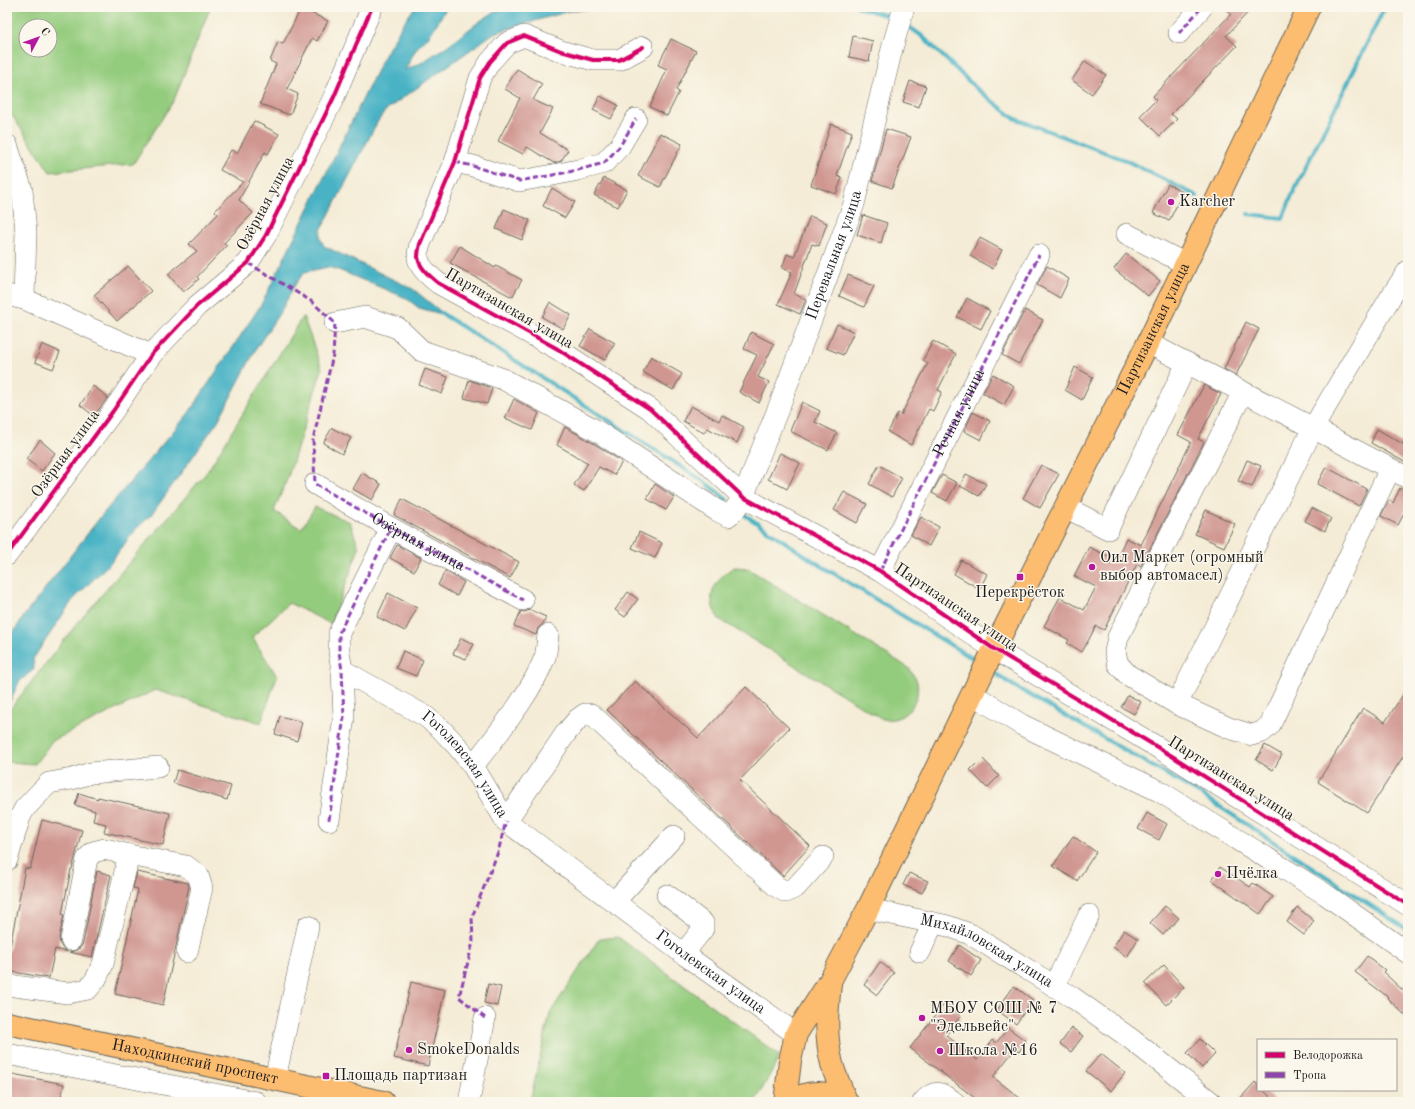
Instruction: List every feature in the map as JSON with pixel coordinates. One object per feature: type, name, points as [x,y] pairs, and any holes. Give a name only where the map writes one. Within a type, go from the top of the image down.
[{"type":"main road","name":"Партизанская улица","points":[[785,1102],[790,1061],[796,1034],[830,981],[868,909],[992,653],[1148,343],[1309,7]]},
{"type":"main road","name":"Партизанская улица","points":[[830,981],[827,1027],[832,1064],[847,1102]]},
{"type":"main road","name":"Находкинский проспект","points":[[7,1023],[383,1102]]},
{"type":"main road","points":[[792,1102],[797,1098],[814,1092],[831,1094],[847,1102]]},
{"type":"street","name":"Озёрная улица","points":[[7,556],[113,411],[151,355],[196,306],[248,262],[266,235],[334,97],[372,7]]},
{"type":"street","points":[[1179,33],[1202,7]]},
{"type":"street","name":"Перевальная улица","points":[[743,497],[780,404],[854,204],[893,45],[904,8]]},
{"type":"street","points":[[636,119],[620,146],[604,163],[578,170],[519,181],[473,166],[454,162],[480,78],[490,62],[507,43],[524,36],[561,51],[593,60],[619,60],[642,47]]},
{"type":"street","points":[[7,146],[22,190],[26,232],[16,297],[151,355]]},
{"type":"street","name":"Партизанская улица","points":[[454,162],[420,244],[418,258],[422,267],[438,283],[556,348],[650,409],[743,497],[880,571],[992,653],[1172,756],[1408,905]]},
{"type":"street","points":[[1127,234],[1186,264]]},
{"type":"street","name":"Речная улица","points":[[880,571],[1039,255]]},
{"type":"street","points":[[1177,704],[1314,428],[1390,298],[1408,271]]},
{"type":"street","points":[[335,323],[366,318],[398,328],[422,351],[503,379],[597,431],[716,510],[728,516],[734,511],[743,497]]},
{"type":"street","points":[[1148,343],[1408,478]]},
{"type":"street","points":[[1065,507],[1108,529],[1187,363]]},
{"type":"street","points":[[1243,392],[1118,637],[1115,652],[1118,664],[1128,675],[1177,704],[1229,728],[1252,735],[1262,732],[1270,725],[1390,469]]},
{"type":"street","name":"Озёрная улица","points":[[315,484],[391,528],[523,600]]},
{"type":"street","points":[[329,820],[344,717],[339,633],[391,528]]},
{"type":"street","points":[[473,766],[510,717],[532,683],[546,655],[548,635]]},
{"type":"street","name":"Гоголевская улица","points":[[342,670],[430,720],[440,728],[473,766],[506,821],[615,901],[685,955],[796,1034]]},
{"type":"street","points":[[974,690],[1022,725],[1159,791],[1325,894],[1408,953]]},
{"type":"street","points":[[506,821],[566,733],[578,719],[585,714],[591,714],[777,887],[786,892],[796,887],[823,857]]},
{"type":"street","points":[[7,860],[20,818],[25,808],[49,783],[91,774],[158,767]]},
{"type":"street","points":[[615,901],[674,836]]},
{"type":"street","points":[[71,940],[87,859],[93,852],[105,848],[129,855],[186,866],[198,875],[202,888],[187,952]]},
{"type":"street","points":[[7,985],[68,992],[88,989],[96,979],[103,964],[129,855]]},
{"type":"street","points":[[667,895],[702,923],[703,929],[691,944],[685,955]]},
{"type":"street","name":"Михайловская улица","points":[[868,909],[933,922],[970,934],[1072,997],[1131,1039],[1210,1102]]},
{"type":"street","points":[[1054,986],[1089,915]]},
{"type":"street","points":[[920,952],[933,922]]},
{"type":"street","points":[[275,1079],[308,926]]},
{"type":"street","points":[[468,1102],[485,1018]]},
{"type":"street","points":[[7,1054],[256,1102]]},
{"type":"street","points":[[923,1102],[927,1097],[936,1093],[942,1093],[954,1102]]},
{"type":"green space","points":[[7,7],[209,7],[210,8],[174,100],[133,164],[50,172],[7,108]]},
{"type":"green space","points":[[303,316],[322,369],[288,477],[274,511],[301,529],[315,507],[350,522],[359,548],[331,624],[289,603],[252,637],[277,676],[261,723],[155,690],[52,741],[35,764],[7,762],[7,713],[75,626],[207,472]]},
{"type":"green space","points":[[734,567],[747,568],[909,668],[916,679],[917,685],[914,704],[900,717],[894,719],[882,719],[719,619],[712,603],[713,590],[721,578]]},
{"type":"green space","points":[[618,937],[780,1056],[754,1102],[530,1102],[550,1013],[599,939]]},
{"type":"water","points":[[415,7],[447,7],[430,35],[416,49],[405,70],[421,63],[496,11],[511,7],[618,7],[569,11],[494,33],[386,110],[378,121],[321,230],[320,238],[324,246],[413,289],[445,315],[419,308],[406,298],[328,267],[305,272],[296,283],[282,309],[256,349],[218,421],[152,514],[135,530],[111,562],[72,601],[33,659],[34,669],[19,682],[7,708],[7,642],[24,616],[102,515],[188,414],[261,305],[381,62],[402,25]]},
{"type":"building","points":[[1223,7],[1253,7],[1226,36],[1237,46],[1171,114],[1177,119],[1160,136],[1140,116],[1156,100],[1153,96],[1231,14]]},
{"type":"building","points":[[301,8],[328,21],[317,41],[312,38],[287,89],[298,94],[290,115],[260,104],[276,64],[270,61],[278,42],[283,44]]},
{"type":"building","points":[[853,36],[873,41],[869,61],[849,57]]},
{"type":"building","points":[[671,39],[696,51],[676,90],[679,92],[667,116],[650,107],[667,69],[658,65]]},
{"type":"building","points":[[1085,61],[1106,75],[1092,94],[1072,80]]},
{"type":"building","points":[[517,69],[542,84],[533,100],[553,109],[540,133],[568,150],[561,161],[554,163],[527,147],[523,154],[498,141],[520,98],[505,89]]},
{"type":"building","points":[[910,81],[926,86],[919,107],[903,102]]},
{"type":"building","points":[[600,96],[618,105],[611,119],[593,110]]},
{"type":"building","points":[[254,121],[279,134],[268,154],[265,152],[239,200],[253,213],[224,243],[227,245],[197,277],[199,279],[183,292],[168,274],[197,251],[189,244],[218,214],[215,211],[243,182],[220,170],[231,150],[237,153]]},
{"type":"building","points":[[831,124],[852,132],[837,176],[842,178],[836,194],[811,185]]},
{"type":"building","points":[[886,129],[911,137],[892,188],[872,181]]},
{"type":"building","points":[[660,133],[682,144],[660,187],[638,176]]},
{"type":"building","points":[[604,178],[627,190],[618,207],[594,195]]},
{"type":"building","points":[[1168,184],[1183,192],[1169,221],[1153,213]]},
{"type":"building","points":[[552,188],[575,202],[565,218],[543,206]]},
{"type":"building","points":[[504,209],[530,220],[522,240],[496,229]]},
{"type":"building","points":[[863,215],[887,223],[881,243],[857,235]]},
{"type":"building","points":[[810,216],[827,223],[819,246],[812,244],[794,294],[806,299],[800,314],[778,304],[792,272],[782,268],[787,254],[794,257]]},
{"type":"building","points":[[980,238],[1002,250],[993,269],[970,256]]},
{"type":"building","points":[[460,246],[495,268],[496,266],[522,280],[512,297],[450,263]]},
{"type":"building","points":[[1126,254],[1160,281],[1148,296],[1114,269]]},
{"type":"building","points":[[128,266],[151,291],[117,321],[94,295]]},
{"type":"building","points":[[1047,266],[1069,279],[1060,298],[1037,285]]},
{"type":"building","points":[[848,275],[874,286],[864,307],[839,296]]},
{"type":"building","points":[[967,298],[990,311],[981,329],[957,317]]},
{"type":"building","points":[[550,302],[571,315],[563,329],[542,317]]},
{"type":"building","points":[[1025,310],[1043,320],[1019,364],[1002,355]]},
{"type":"building","points":[[1246,322],[1259,329],[1236,375],[1224,369]]},
{"type":"building","points":[[837,324],[854,332],[843,355],[826,348]]},
{"type":"building","points":[[590,329],[615,343],[605,360],[580,346]]},
{"type":"building","points":[[751,332],[774,344],[758,377],[769,382],[759,403],[739,392],[757,355],[744,349]]},
{"type":"building","points":[[933,341],[956,354],[938,390],[942,392],[933,411],[929,409],[911,445],[888,432],[898,413],[901,415],[928,363],[923,360]]},
{"type":"building","points":[[42,344],[60,352],[53,369],[35,362]]},
{"type":"building","points":[[651,356],[682,374],[673,390],[643,372]]},
{"type":"building","points":[[1075,367],[1093,377],[1082,400],[1065,390]]},
{"type":"building","points":[[425,369],[448,377],[442,394],[419,385]]},
{"type":"building","points":[[993,374],[1014,386],[1004,405],[983,393]]},
{"type":"building","points":[[469,380],[492,388],[487,404],[464,398]]},
{"type":"building","points":[[1204,385],[1221,394],[1198,439],[1204,442],[1141,566],[1137,564],[1104,630],[1096,626],[1082,652],[1067,643],[1069,640],[1044,626],[1060,597],[1084,610],[1096,587],[1074,576],[1089,547],[1116,560],[1126,538],[1141,545],[1191,442],[1178,435]]},
{"type":"building","points":[[93,386],[108,397],[94,416],[80,405]]},
{"type":"building","points":[[514,399],[539,413],[532,430],[505,418]]},
{"type":"building","points":[[802,402],[820,411],[815,422],[837,433],[828,450],[790,431]]},
{"type":"building","points":[[691,406],[719,421],[722,415],[744,427],[737,443],[707,428],[704,433],[683,421]]},
{"type":"building","points":[[973,412],[990,421],[981,440],[964,431]]},
{"type":"building","points":[[565,427],[622,462],[614,475],[599,467],[584,491],[574,485],[588,463],[557,445]]},
{"type":"building","points":[[332,428],[351,438],[342,454],[323,443]]},
{"type":"building","points":[[1377,429],[1408,447],[1408,464],[1371,443]]},
{"type":"building","points":[[40,440],[55,453],[42,471],[26,459]]},
{"type":"building","points":[[780,453],[800,463],[787,489],[768,479]]},
{"type":"building","points":[[1247,460],[1261,466],[1252,487],[1238,481]]},
{"type":"building","points":[[879,465],[902,478],[892,497],[869,484]]},
{"type":"building","points":[[1041,465],[1059,474],[1040,508],[1023,498]]},
{"type":"building","points":[[1326,467],[1367,489],[1359,506],[1317,484]]},
{"type":"building","points":[[362,473],[381,484],[372,500],[353,489]]},
{"type":"building","points":[[966,474],[986,484],[979,496],[960,486]]},
{"type":"building","points":[[942,475],[957,483],[947,501],[932,493]]},
{"type":"building","points":[[655,484],[674,497],[666,510],[647,499]]},
{"type":"building","points":[[1400,488],[1408,492],[1408,506],[1398,525],[1381,516],[1389,500],[1393,503]]},
{"type":"building","points":[[844,492],[867,504],[857,523],[834,510]]},
{"type":"building","points":[[402,499],[519,562],[510,578],[394,515]]},
{"type":"building","points":[[1312,508],[1331,518],[1325,531],[1305,521]]},
{"type":"building","points":[[1206,510],[1235,524],[1224,547],[1195,534]]},
{"type":"building","points":[[921,517],[939,527],[929,546],[911,535]]},
{"type":"building","points":[[639,532],[662,543],[655,558],[632,548]]},
{"type":"building","points":[[397,545],[421,558],[414,571],[390,558]]},
{"type":"building","points":[[961,560],[987,574],[980,589],[954,574]]},
{"type":"building","points":[[445,571],[464,582],[457,596],[438,585]]},
{"type":"building","points":[[628,592],[638,599],[625,617],[615,610]]},
{"type":"building","points":[[388,593],[417,608],[405,631],[377,617]]},
{"type":"building","points":[[530,610],[546,617],[543,624],[538,628],[536,635],[514,626],[521,611],[524,612]]},
{"type":"building","points":[[461,638],[474,644],[466,659],[453,654]]},
{"type":"building","points":[[403,651],[423,660],[416,676],[396,668]]},
{"type":"building","points":[[635,681],[698,738],[746,687],[789,728],[740,780],[810,846],[783,876],[607,710]]},
{"type":"building","points":[[1408,687],[1408,749],[1367,813],[1318,782],[1363,708],[1385,722]]},
{"type":"building","points":[[1128,695],[1141,702],[1134,714],[1121,707]]},
{"type":"building","points":[[280,716],[302,722],[297,741],[275,734]]},
{"type":"building","points":[[1265,745],[1282,755],[1273,770],[1256,760]]},
{"type":"building","points":[[982,758],[999,776],[987,788],[970,770]]},
{"type":"building","points":[[177,770],[231,786],[227,800],[173,783]]},
{"type":"building","points":[[79,793],[98,799],[98,797],[170,813],[163,845],[104,832],[106,824],[93,821],[95,811],[75,805]]},
{"type":"building","points":[[1147,813],[1167,824],[1159,840],[1138,829]]},
{"type":"building","points":[[42,820],[82,830],[71,869],[59,938],[63,949],[68,952],[55,949],[49,978],[7,971],[7,951],[9,952],[25,868],[30,869]]},
{"type":"building","points":[[1073,836],[1096,852],[1077,881],[1053,866]]},
{"type":"building","points":[[1220,867],[1250,887],[1253,883],[1273,897],[1260,914],[1212,880]]},
{"type":"building","points":[[97,871],[111,875],[92,957],[69,952],[80,948],[83,943]]},
{"type":"building","points":[[137,872],[188,883],[189,887],[163,1005],[115,994],[138,889],[133,888]]},
{"type":"building","points":[[909,873],[928,881],[922,893],[903,885]]},
{"type":"building","points":[[1165,906],[1179,918],[1163,935],[1150,923]]},
{"type":"building","points":[[1297,907],[1314,921],[1304,935],[1287,922]]},
{"type":"building","points":[[1124,930],[1138,939],[1127,957],[1113,947]]},
{"type":"building","points":[[959,945],[981,960],[971,976],[949,961]]},
{"type":"building","points":[[1367,956],[1385,970],[1383,972],[1408,995],[1408,1018],[1387,998],[1388,997],[1355,972]]},
{"type":"building","points":[[880,962],[894,973],[877,995],[864,985]]},
{"type":"building","points":[[1164,965],[1184,987],[1166,1005],[1145,983]]},
{"type":"building","points":[[411,982],[445,990],[428,1066],[394,1058]]},
{"type":"building","points":[[488,984],[501,987],[497,1006],[484,1003]]},
{"type":"building","points":[[1014,986],[1033,1000],[1016,1024],[997,1010]]},
{"type":"building","name":"Школа №16","points":[[945,1003],[961,1016],[946,1035],[977,1060],[992,1040],[996,1043],[1008,1028],[1026,1041],[1019,1052],[1015,1049],[993,1077],[1025,1102],[980,1102],[910,1048]]},
{"type":"building","points":[[1072,1028],[1083,1036],[1071,1052],[1060,1044]]},
{"type":"building","points":[[1200,1039],[1215,1054],[1202,1068],[1187,1053]]},
{"type":"building","points":[[1101,1054],[1125,1073],[1111,1091],[1086,1071]]},
{"type":"building","points":[[7,1073],[64,1084],[60,1102],[7,1102]]},
{"type":"building","points":[[1255,1082],[1257,1084],[1257,1091],[1264,1091],[1276,1102],[1237,1102]]},
{"type":"waterway","points":[[858,7],[895,18]]},
{"type":"waterway","points":[[1248,214],[1283,218],[1292,195],[1385,7]]},
{"type":"waterway","points":[[905,24],[922,36],[977,89],[1014,118],[1125,160],[1197,196]]},
{"type":"waterway","points":[[441,313],[705,482],[727,500]]},
{"type":"waterway","points":[[745,515],[815,562],[980,663]]},
{"type":"waterway","points":[[990,670],[1014,686],[1202,795],[1408,930]]},
{"type":"marked path","points":[[1179,33],[1202,7]]},
{"type":"marked path","points":[[455,162],[473,166],[519,181],[578,170],[604,163],[620,146],[636,119]]},
{"type":"marked path","points":[[880,571],[1039,255]]},
{"type":"marked path","points":[[248,263],[311,301],[335,323],[333,355],[313,440],[315,484],[391,528],[523,600]]},
{"type":"marked path","points":[[329,820],[344,717],[339,633],[391,528]]},
{"type":"marked path","points":[[485,1018],[459,997],[473,942],[472,917],[498,852],[506,821]]},
{"type":"cycle path","points":[[7,555],[113,411],[151,355],[197,306],[248,263],[266,235],[334,97],[372,7]]},
{"type":"cycle path","points":[[643,47],[619,60],[593,60],[561,51],[524,36],[507,43],[490,62],[480,78],[455,162],[420,244],[418,257],[426,272],[438,283],[556,348],[650,409],[743,497],[880,571],[994,649],[1172,756],[1408,905]]},
{"type":"place","name":"Karcher","points":[[1171,202]]},
{"type":"place","name":"Оил Маркет (огромный выбор автомасел)","points":[[1092,567]]},
{"type":"place","name":"Перекрёсток","points":[[1020,577]]},
{"type":"place","name":"Пчёлка","points":[[1218,874]]},
{"type":"place","name":"МБОУ СОШ № 7 \"Эдельвейс\"","points":[[922,1018]]},
{"type":"place","name":"SmokeDonalds","points":[[409,1050]]},
{"type":"place","name":"Школа №16","points":[[940,1051]]},
{"type":"place","name":"Площадь партизан","points":[[326,1076]]}]
